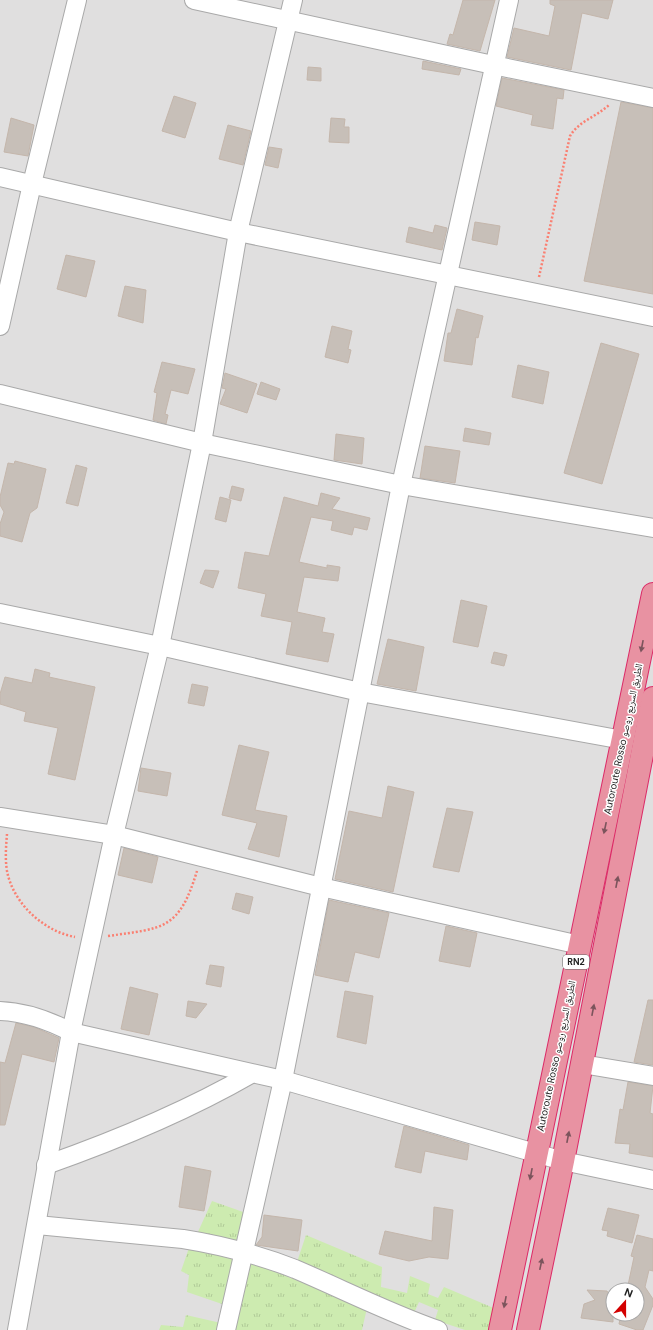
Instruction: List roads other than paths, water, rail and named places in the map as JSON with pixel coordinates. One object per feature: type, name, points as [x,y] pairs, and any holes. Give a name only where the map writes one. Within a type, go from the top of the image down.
[{"type":"highway","name":"Autoroute Rosso الطريق السريع روصو","points":[[500,1330],[653,594]]},
{"type":"highway","name":"Autoroute Rosso الطريق السريع روصو","points":[[528,1330],[563,1161],[653,698]]},
{"type":"street","points":[[0,326],[32,184],[77,0]]},
{"type":"street","points":[[194,0],[653,98]]},
{"type":"street","points":[[17,1330],[71,1032],[114,835],[160,646],[202,443],[238,232],[293,0]]},
{"type":"street","points":[[226,1330],[283,1080],[401,485],[508,0]]},
{"type":"street","points":[[0,177],[238,232],[653,318]]},
{"type":"street","points":[[0,394],[202,443],[401,485],[653,528]]},
{"type":"street","points":[[0,613],[160,646],[360,692],[623,740]]},
{"type":"street","points":[[0,817],[114,835],[321,887],[580,945]]},
{"type":"street","points":[[0,1011],[27,1014],[48,1020],[71,1032],[251,1074],[283,1080],[563,1161],[653,1180]]},
{"type":"street","points":[[582,1064],[653,1076]]},
{"type":"street","points":[[46,1165],[109,1142],[170,1116],[211,1097],[251,1074]]},
{"type":"street","points":[[36,1225],[183,1239],[243,1252],[293,1269],[407,1319],[438,1330]]}]
